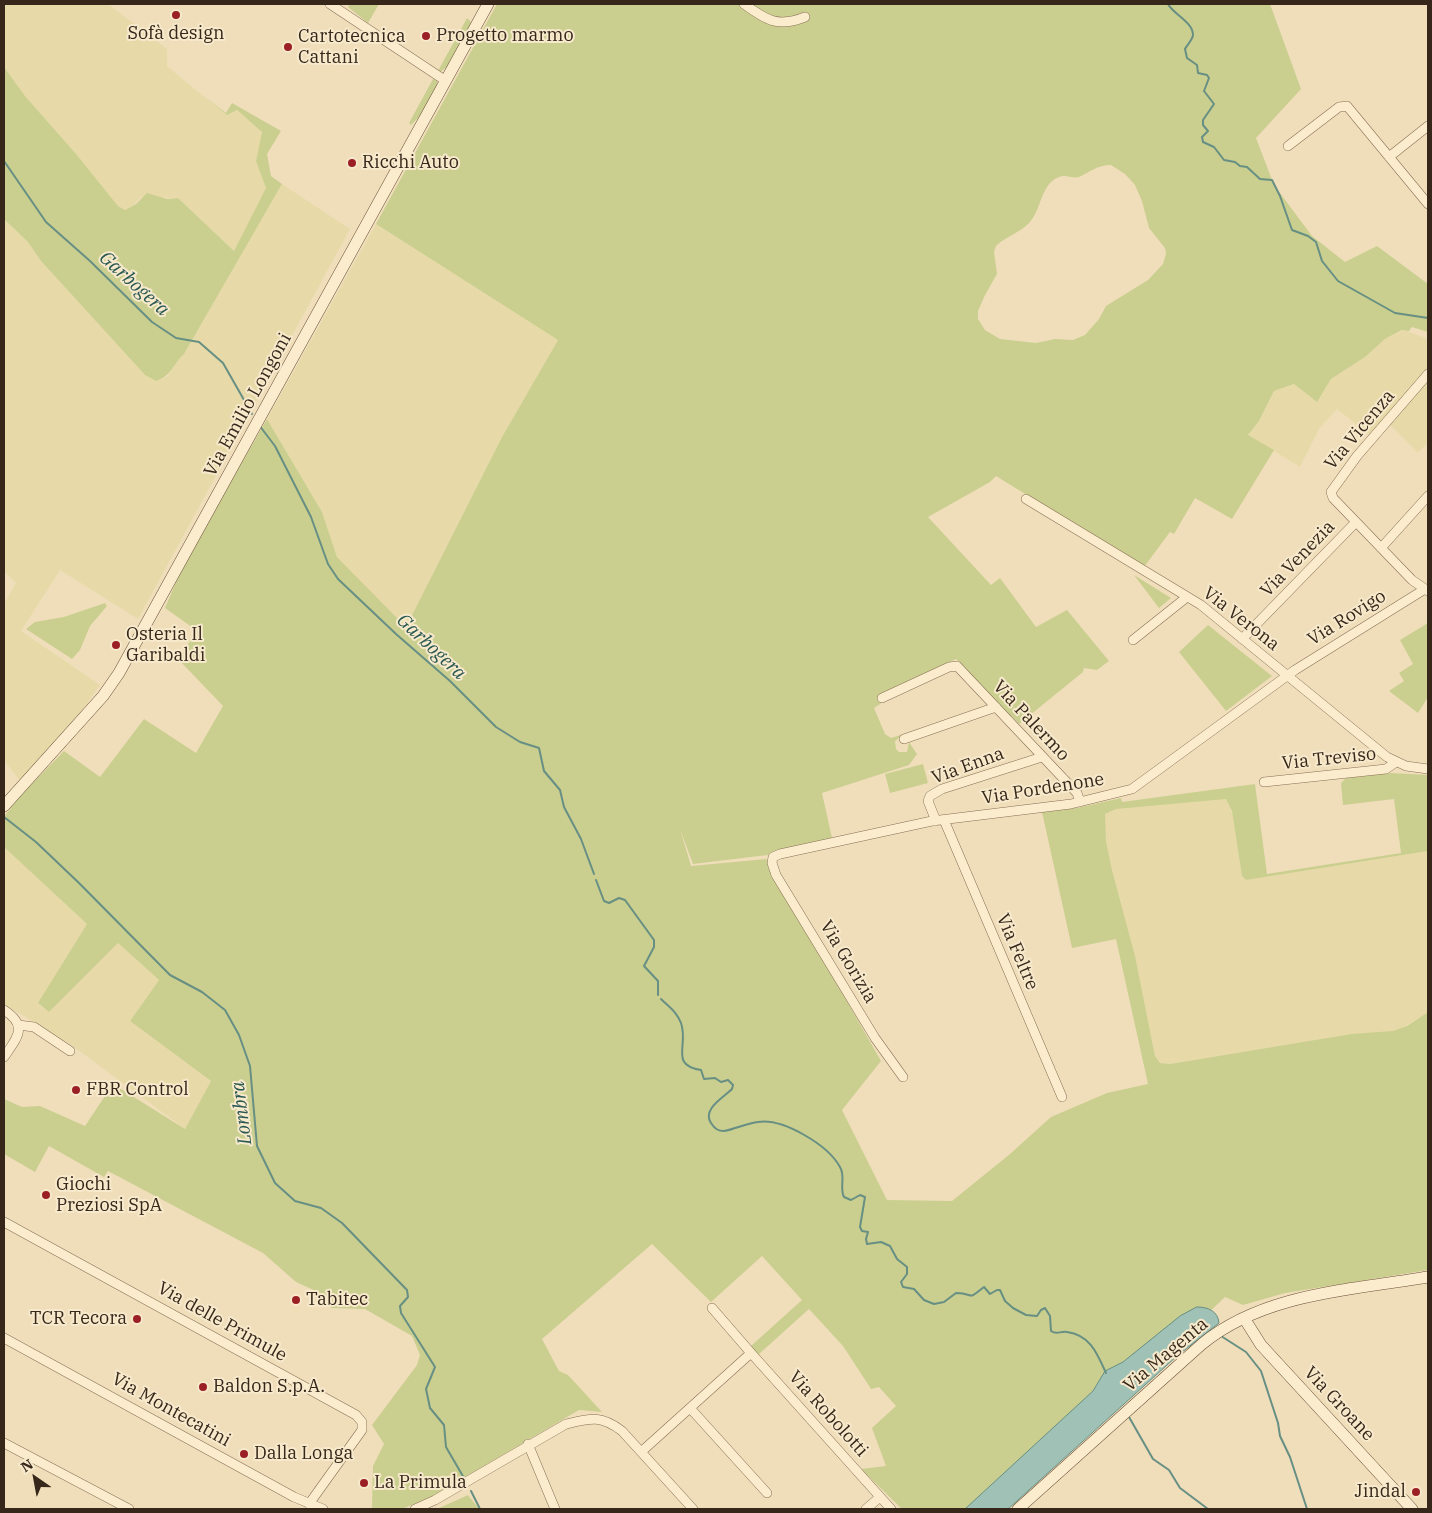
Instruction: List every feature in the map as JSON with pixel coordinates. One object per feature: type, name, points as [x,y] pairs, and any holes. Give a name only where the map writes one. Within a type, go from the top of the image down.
[{"type":"street","points":[[330,4],[446,81]]},
{"type":"street","name":"Via Emilio Longoni","points":[[6,803],[103,696],[119,673],[488,4]]},
{"type":"street","points":[[744,4],[777,22],[789,23],[804,17]]},
{"type":"street","points":[[1288,146],[1339,107],[1346,105],[1427,200]]},
{"type":"street","points":[[1389,157],[1428,126]]},
{"type":"street","name":"Via Vicenza","points":[[1427,590],[1410,579],[1332,497],[1332,490],[1357,456],[1428,374]]},
{"type":"street","points":[[1381,548],[1428,496]]},
{"type":"street","name":"Via Verona","points":[[1026,499],[1187,597],[1396,762],[1414,768],[1428,769]]},
{"type":"street","name":"Via Venezia","points":[[1242,639],[1356,522]]},
{"type":"street","name":"Via Rovigo","points":[[1288,676],[1427,590]]},
{"type":"street","points":[[1133,640],[1187,597]]},
{"type":"street","name":"Via Palermo","points":[[882,698],[954,666],[1077,793],[1080,802]]},
{"type":"street","name":"Via Pordenone","points":[[772,860],[780,854],[940,820],[1080,802],[1120,793],[1141,784],[1288,676]]},
{"type":"street","points":[[904,739],[996,708]]},
{"type":"street","name":"Via Enna","points":[[940,820],[928,800],[931,795],[942,789],[1042,757]]},
{"type":"street","name":"Via Treviso","points":[[1264,782],[1386,769],[1396,762]]},
{"type":"street","name":"Via Feltre","points":[[940,820],[1062,1097]]},
{"type":"street","name":"Via Gorizia","points":[[772,860],[772,867],[875,1038],[903,1077]]},
{"type":"street","points":[[4,1010],[18,1025],[34,1027],[70,1051]]},
{"type":"street","points":[[4,1057],[17,1037],[18,1025]]},
{"type":"street","name":"Via delle Primule","points":[[4,1222],[356,1415],[362,1422],[362,1430],[309,1504]]},
{"type":"street","name":"Via Magenta","points":[[1018,1509],[1210,1338],[1244,1318],[1271,1307],[1300,1299],[1428,1277]]},
{"type":"street","name":"Via Robolotti","points":[[712,1308],[891,1509]]},
{"type":"street","name":"Via Groane","points":[[1244,1318],[1260,1344],[1412,1509]]},
{"type":"street","name":"Via Montecatini","points":[[4,1338],[309,1504],[323,1509]]},
{"type":"street","points":[[641,1452],[751,1353]]},
{"type":"street","points":[[690,1408],[767,1493]]},
{"type":"street","points":[[415,1509],[435,1500],[528,1444],[566,1424],[590,1418],[608,1421],[622,1431],[693,1509]]},
{"type":"street","points":[[4,1443],[129,1509]]},
{"type":"street","points":[[528,1444],[555,1509]]},
{"type":"street","points":[[866,1509],[880,1497]]},
{"type":"shaded area","points":[[4,4],[108,4],[167,49],[167,66],[214,105],[227,115],[237,110],[260,129],[262,135],[256,161],[267,188],[234,251],[178,198],[141,197],[125,210],[118,206],[77,155],[25,96],[4,67]]},
{"type":"shaded area","points":[[282,184],[350,229],[138,619],[60,570],[21,631],[100,685],[75,720],[20,781],[4,760],[4,604],[16,583],[4,571],[4,219],[28,242],[41,261],[145,375],[156,381],[168,376],[184,354]]},
{"type":"shaded area","points":[[376,224],[558,340],[502,437],[406,627],[337,557],[322,512],[267,419]]},
{"type":"shaded area","points":[[1404,330],[1428,339],[1428,367],[1370,435],[1337,409],[1319,429],[1300,467],[1248,435],[1259,421],[1274,391],[1294,384],[1317,402],[1331,379],[1365,357],[1385,339]]},
{"type":"shaded area","points":[[1428,380],[1428,442],[1418,453],[1390,425]]},
{"type":"shaded area","points":[[1220,797],[1228,800],[1231,807],[1245,880],[1428,851],[1428,1012],[1401,1029],[1385,1033],[1351,1034],[1170,1064],[1164,1064],[1156,1060],[1131,941],[1112,870],[1106,841],[1104,816],[1107,811],[1112,809]]},
{"type":"shaded area","points":[[4,847],[87,924],[38,1004],[49,1012],[118,943],[159,980],[130,1021],[211,1081],[185,1129],[70,1044],[4,1004]]},
{"type":"green space","points":[[350,4],[379,4],[368,23],[348,7]]},
{"type":"green space","points":[[497,4],[1270,4],[1301,89],[1256,138],[1274,185],[1312,236],[1345,262],[1377,246],[1428,284],[1428,332],[1412,327],[1409,331],[1402,330],[1385,339],[1365,357],[1331,379],[1317,402],[1294,384],[1274,391],[1259,421],[1248,435],[1274,450],[1232,519],[1195,498],[1174,534],[1170,532],[1144,567],[996,476],[990,482],[928,517],[991,585],[1000,578],[1036,627],[1067,610],[1109,661],[1097,670],[1084,668],[1083,672],[1019,724],[1012,716],[1010,717],[956,659],[882,695],[883,702],[874,708],[885,734],[891,738],[904,734],[895,741],[896,749],[899,752],[907,752],[909,742],[917,754],[909,765],[822,793],[832,838],[768,855],[693,864],[680,829],[691,866],[766,859],[881,1061],[842,1110],[887,1200],[952,1201],[1010,1154],[1051,1117],[1107,1093],[1148,1084],[1116,939],[1072,948],[1042,812],[1077,808],[1121,798],[1122,802],[1255,784],[1267,874],[1401,853],[1394,799],[1343,805],[1341,783],[1346,778],[1390,773],[1428,775],[1428,851],[1246,880],[1242,876],[1232,811],[1226,799],[1116,809],[1105,814],[1106,841],[1112,870],[1135,956],[1155,1056],[1160,1063],[1170,1064],[1351,1034],[1393,1031],[1407,1026],[1428,1012],[1428,1270],[1285,1293],[1243,1305],[1225,1297],[1004,1509],[902,1509],[861,1469],[886,1466],[872,1428],[896,1406],[879,1387],[871,1389],[843,1346],[809,1309],[758,1355],[751,1346],[802,1300],[762,1256],[711,1302],[652,1244],[542,1339],[559,1371],[568,1375],[602,1412],[579,1410],[431,1497],[402,1509],[372,1509],[373,1466],[384,1444],[372,1425],[417,1365],[420,1355],[412,1336],[365,1309],[331,1308],[331,1298],[296,1282],[263,1253],[108,1171],[104,1177],[49,1146],[35,1172],[4,1154],[4,1099],[22,1107],[40,1106],[85,1126],[113,1084],[185,1129],[211,1081],[130,1021],[159,980],[118,943],[49,1012],[38,1003],[87,924],[4,847],[4,817],[18,798],[64,751],[100,777],[144,719],[196,753],[223,706],[179,660],[196,630],[165,608],[185,561],[267,419],[322,512],[337,557],[406,627],[502,437],[558,340],[376,224]],"holes":[[[1106,165],[1111,165],[1125,174],[1135,185],[1142,201],[1149,228],[1165,248],[1166,254],[1163,264],[1148,280],[1106,306],[1099,319],[1085,335],[1073,340],[1055,339],[1036,343],[1000,339],[985,330],[978,319],[978,311],[997,274],[994,252],[996,246],[1033,219],[1048,185],[1059,177],[1079,177]]]},
{"type":"green space","points":[[467,18],[472,23],[447,67],[440,72],[438,71]]},
{"type":"green space","points":[[4,67],[25,96],[77,155],[118,206],[125,210],[136,204],[147,193],[167,199],[178,198],[234,251],[266,188],[256,161],[262,132],[237,110],[227,115],[201,94],[226,113],[232,103],[281,131],[267,154],[271,176],[282,184],[184,354],[162,379],[156,381],[145,375],[41,261],[28,242],[4,219]]},
{"type":"green space","points":[[433,79],[437,81],[437,86],[421,115],[411,125],[409,123]]},
{"type":"green space","points":[[1134,575],[1171,598],[1159,608]]},
{"type":"green space","points":[[105,603],[107,606],[90,626],[80,650],[72,659],[26,629],[35,622],[64,617]]},
{"type":"green space","points":[[1428,623],[1428,697],[1418,713],[1389,691],[1404,681],[1399,673],[1413,664],[1400,640]]},
{"type":"green space","points":[[1208,625],[1272,676],[1226,711],[1179,652]]},
{"type":"green space","points":[[923,764],[928,783],[890,793],[885,774]]},
{"type":"green space","points":[[468,1495],[479,1509],[437,1509]]},
{"type":"water","points":[[1197,1307],[1212,1310],[1217,1315],[1219,1323],[1177,1356],[1008,1509],[965,1509],[1093,1391],[1105,1371],[1123,1362],[1180,1316]]},
{"type":"waterway","points":[[1168,4],[1192,30],[1193,37],[1185,49],[1187,58],[1197,65],[1198,73],[1207,75],[1209,78],[1204,91],[1214,104],[1203,120],[1203,125],[1208,131],[1202,137],[1203,142],[1214,147],[1224,160],[1247,167],[1260,179],[1272,180],[1292,230],[1308,236],[1316,242],[1322,261],[1338,281],[1395,313],[1428,318]]},
{"type":"waterway","name":"Garbogera","points":[[4,161],[46,222],[90,261],[152,322],[176,338],[199,342],[223,363],[252,414]]},
{"type":"waterway","name":"Garbogera","points":[[259,425],[275,446],[311,517],[328,564],[338,579],[396,634],[450,681],[496,727],[520,742],[539,748],[544,771],[560,790],[564,807],[581,839],[594,874]]},
{"type":"waterway","name":"Lombra","points":[[4,817],[36,842],[170,975],[202,992],[225,1010],[239,1035],[250,1066],[257,1146],[275,1183],[295,1201],[321,1208],[342,1223],[407,1290],[408,1297],[400,1306],[401,1313],[435,1367],[426,1389],[430,1408],[444,1425],[446,1447],[464,1478]]},
{"type":"waterway","name":"Garbogera","points":[[596,880],[604,901],[609,903],[619,898],[625,900],[654,940],[654,947],[644,966],[658,981],[658,995]]},
{"type":"waterway","name":"Garbogera","points":[[661,999],[675,1013],[681,1023],[683,1031],[682,1053],[686,1064],[701,1070],[704,1079],[715,1078],[721,1082],[728,1080],[733,1085],[732,1089],[711,1108],[709,1118],[714,1127],[724,1131],[758,1122],[780,1124],[804,1135],[826,1150],[842,1171],[844,1197],[851,1200],[860,1195],[865,1197],[860,1227],[862,1231],[868,1232],[867,1244],[881,1242],[890,1246],[897,1259],[907,1267],[907,1274],[901,1282],[903,1287],[914,1289],[924,1300],[934,1304],[944,1302],[956,1293],[970,1296],[984,1287],[990,1294],[1000,1290],[1005,1301],[1026,1315],[1037,1316],[1045,1308],[1050,1316],[1051,1331],[1055,1333],[1065,1332],[1082,1337],[1092,1346],[1106,1373]]},
{"type":"waterway","points":[[1221,1336],[1246,1352],[1261,1371],[1278,1423],[1280,1436],[1290,1457],[1307,1509]]},
{"type":"waterway","name":"Garbogera","points":[[1129,1417],[1153,1459],[1169,1470],[1180,1488],[1208,1509]]},
{"type":"waterway","name":"Lombra","points":[[471,1491],[480,1509]]},
{"type":"place","name":"Sofà design","points":[[176,15]]},
{"type":"place","name":"Progetto marmo","points":[[426,36]]},
{"type":"place","name":"Cartotecnica Cattani","points":[[288,47]]},
{"type":"place","name":"Ricchi Auto","points":[[352,163]]},
{"type":"place","name":"Osteria Il Garibaldi","points":[[116,645]]},
{"type":"place","name":"FBR Control","points":[[76,1090]]},
{"type":"place","name":"Giochi Preziosi SpA","points":[[46,1195]]},
{"type":"place","name":"Tabitec","points":[[296,1300]]},
{"type":"place","name":"TCR Tecora","points":[[137,1319]]},
{"type":"place","name":"Baldon S.p.A.","points":[[203,1387]]},
{"type":"place","name":"Dalla Longa","points":[[244,1454]]},
{"type":"place","name":"La Primula","points":[[364,1483]]},
{"type":"place","name":"Jindal","points":[[1416,1492]]}]
